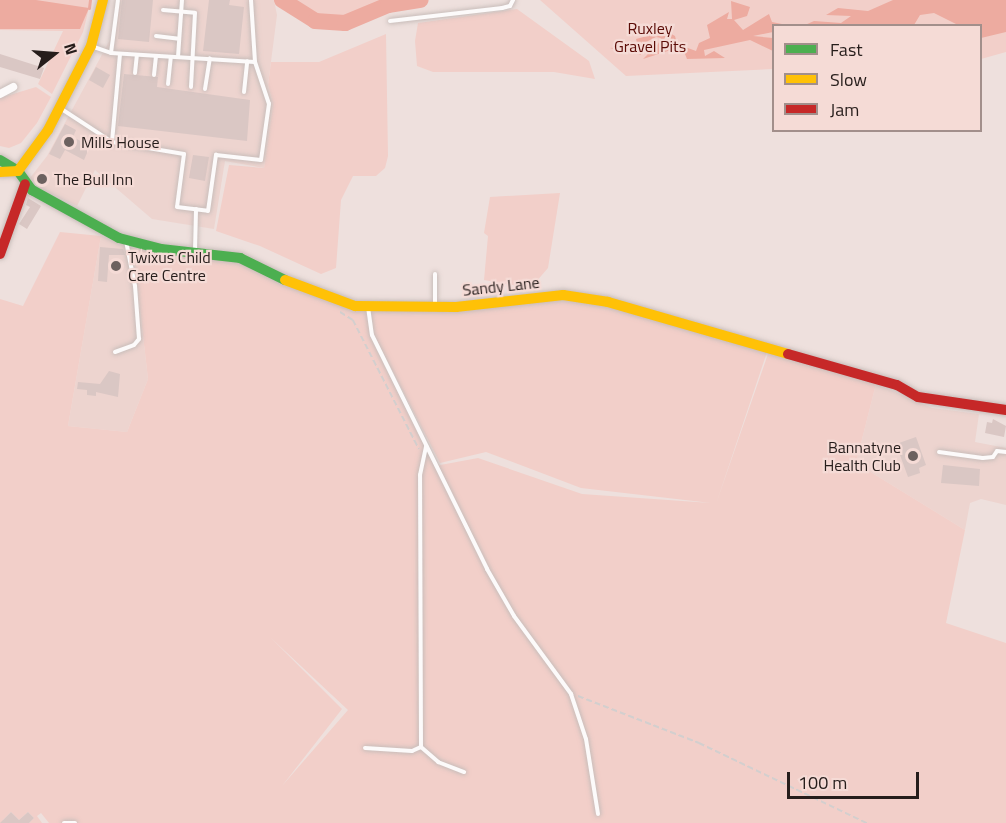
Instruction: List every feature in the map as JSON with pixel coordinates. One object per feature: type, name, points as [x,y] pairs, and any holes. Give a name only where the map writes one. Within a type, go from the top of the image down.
[{"type":"street","points":[[18,171],[60,108],[91,46],[103,0]]},
{"type":"street","points":[[0,94],[13,87]]},
{"type":"street","points":[[0,160],[18,171],[25,184],[0,254]]},
{"type":"street","points":[[0,172],[18,171]]},
{"type":"street","name":"Sandy Lane","points":[[25,184],[125,240],[161,249],[195,251],[240,258],[310,292],[368,306],[435,307],[563,295],[608,302],[897,385],[918,397],[1006,410]]},
{"type":"lane","points":[[111,53],[118,0]]},
{"type":"lane","points":[[178,57],[182,0]]},
{"type":"lane","points":[[60,108],[112,142],[184,154],[177,207],[208,211],[216,155],[261,160],[269,104],[255,62],[251,0]]},
{"type":"lane","points":[[390,21],[502,8],[510,6],[513,0]]},
{"type":"lane","points":[[163,10],[195,13],[191,87]]},
{"type":"lane","points":[[156,36],[179,39]]},
{"type":"lane","points":[[91,46],[120,54],[255,62]]},
{"type":"lane","points":[[112,142],[120,54]]},
{"type":"lane","points":[[135,73],[137,55]]},
{"type":"lane","points":[[154,75],[156,56]]},
{"type":"lane","points":[[168,84],[171,57]]},
{"type":"lane","points":[[205,89],[210,58]]},
{"type":"lane","points":[[244,92],[247,61]]},
{"type":"lane","points":[[195,251],[196,209]]},
{"type":"lane","points":[[115,352],[134,345],[139,339],[135,286],[125,240]]},
{"type":"lane","points":[[435,274],[435,307]]},
{"type":"lane","points":[[368,306],[372,335],[509,607],[571,694],[586,739],[598,814]]},
{"type":"lane","points":[[426,445],[422,454],[421,747],[438,762],[464,772]]},
{"type":"lane","points":[[939,452],[983,458],[993,457],[997,452],[1006,453]]},
{"type":"lane","points":[[365,748],[412,751],[421,747]]},
{"type":"lane","points":[[64,823],[75,823]]},
{"type":"path","points":[[338,310],[354,320],[422,454]]},
{"type":"path","points":[[571,694],[699,743],[867,823]]},
{"type":"shaded area","points":[[0,0],[36,0],[89,8],[80,29],[0,29]]},
{"type":"shaded area","points":[[117,0],[274,0],[277,15],[268,85],[273,104],[264,168],[225,161],[214,229],[152,219],[95,170],[77,206],[39,188],[30,178],[47,156],[111,38]]},
{"type":"shaded area","points":[[893,0],[1006,0],[1006,32],[982,38],[982,24],[956,24],[934,13],[920,15],[915,24],[807,24],[814,21],[841,23],[851,16],[826,15],[838,8],[868,11]]},
{"type":"shaded area","points":[[731,1],[750,7],[747,16],[734,20],[743,30],[769,14],[772,22],[782,24],[772,24],[772,32],[753,36],[772,38],[772,51],[750,40],[704,50],[705,56],[714,51],[725,58],[687,59],[683,49],[677,48],[643,59],[658,44],[661,38],[656,37],[640,45],[641,55],[610,48],[638,46],[636,39],[666,31],[675,36],[677,44],[696,51],[699,43],[710,38],[707,25],[729,12],[727,19],[732,19]]},
{"type":"shaded area","points":[[101,236],[133,248],[148,379],[127,432],[68,426]]},
{"type":"shaded area","points":[[876,384],[932,408],[979,414],[975,442],[1006,448],[1006,505],[981,499],[970,503],[965,530],[856,463]]},
{"type":"green space","points":[[0,0],[91,0],[83,32],[52,94],[38,84],[63,31],[0,30]]},
{"type":"green space","points":[[290,0],[405,0],[384,4],[355,18],[335,20],[321,17]]},
{"type":"green space","name":"Ruxley Gravel Pits","points":[[540,0],[1006,0],[1006,52],[982,59],[982,24],[772,24],[772,69],[626,76]]},
{"type":"green space","points":[[517,9],[589,61],[595,79],[554,72],[433,72],[417,66],[415,41],[418,23]]},
{"type":"green space","points":[[386,34],[388,156],[385,168],[376,176],[353,176],[341,200],[336,268],[321,274],[260,246],[216,231],[229,165],[264,168],[273,104],[268,85],[271,62],[319,62]]},
{"type":"green space","points":[[36,87],[51,97],[37,123],[21,143],[9,148],[0,146],[0,98]]},
{"type":"green space","points":[[560,193],[548,268],[535,283],[523,287],[484,280],[488,236],[484,233],[490,197]]},
{"type":"green space","points":[[60,232],[101,236],[68,426],[127,432],[148,379],[133,248],[226,255],[367,309],[370,336],[435,466],[478,458],[582,494],[711,503],[581,488],[486,452],[440,463],[374,335],[371,309],[563,296],[608,303],[768,349],[716,504],[769,351],[876,384],[856,463],[965,530],[946,623],[1006,643],[1006,823],[49,823],[41,813],[37,816],[42,823],[29,823],[34,818],[28,812],[19,820],[11,812],[3,820],[6,823],[0,823],[0,299],[23,306]],"holes":[[[271,638],[348,710],[282,786],[342,709]]]},
{"type":"building","points":[[122,0],[153,0],[149,42],[118,39]]},
{"type":"building","points":[[209,0],[230,0],[229,5],[244,7],[239,54],[203,51]]},
{"type":"building","points":[[0,54],[44,68],[40,79],[0,67]]},
{"type":"building","points":[[96,67],[110,75],[103,88],[89,80]]},
{"type":"building","points":[[124,74],[158,77],[157,87],[250,100],[247,141],[118,126]]},
{"type":"building","name":"Mills House","points":[[65,124],[76,130],[73,137],[90,146],[84,160],[65,150],[60,159],[49,154]]},
{"type":"building","points":[[193,155],[209,157],[205,181],[189,178]]},
{"type":"building","points":[[28,198],[41,206],[27,229],[19,224],[30,207],[26,205]]},
{"type":"building","points":[[100,247],[123,249],[125,255],[109,255],[107,282],[98,281]]},
{"type":"building","points":[[109,371],[120,374],[118,397],[96,392],[96,396],[87,395],[87,390],[77,389],[78,382],[100,384]]},
{"type":"building","points":[[993,419],[1006,426],[1004,437],[985,433],[987,422],[992,423]]},
{"type":"building","points":[[916,437],[926,465],[919,468],[920,473],[908,477],[896,444]]},
{"type":"building","points":[[943,465],[980,469],[979,486],[941,483]]},
{"type":"building","points":[[11,812],[19,820],[28,812],[34,818],[29,823],[0,823]]},
{"type":"waterway","points":[[89,8],[90,0]]},
{"type":"waterway","points":[[282,0],[315,21],[345,23],[388,5],[421,0]]},
{"type":"traffic: fast","points":[[0,160],[18,171],[32,190],[119,238],[161,249],[240,258],[285,280]]},
{"type":"traffic: slow","points":[[0,172],[18,171],[48,130],[91,46],[103,0]]},
{"type":"traffic: slow","points":[[285,280],[355,306],[456,307],[563,295],[608,302],[788,354]]},
{"type":"traffic: jam","points":[[0,254],[25,184]]},
{"type":"traffic: jam","points":[[788,354],[897,385],[918,397],[1006,410]]},
{"type":"place","name":"Mills House","points":[[69,142]]},
{"type":"place","name":"The Bull Inn","points":[[42,179]]},
{"type":"place","name":"Twixus Child Care Centre","points":[[116,266]]},
{"type":"place","name":"Bannatyne Health Club","points":[[913,456]]}]
